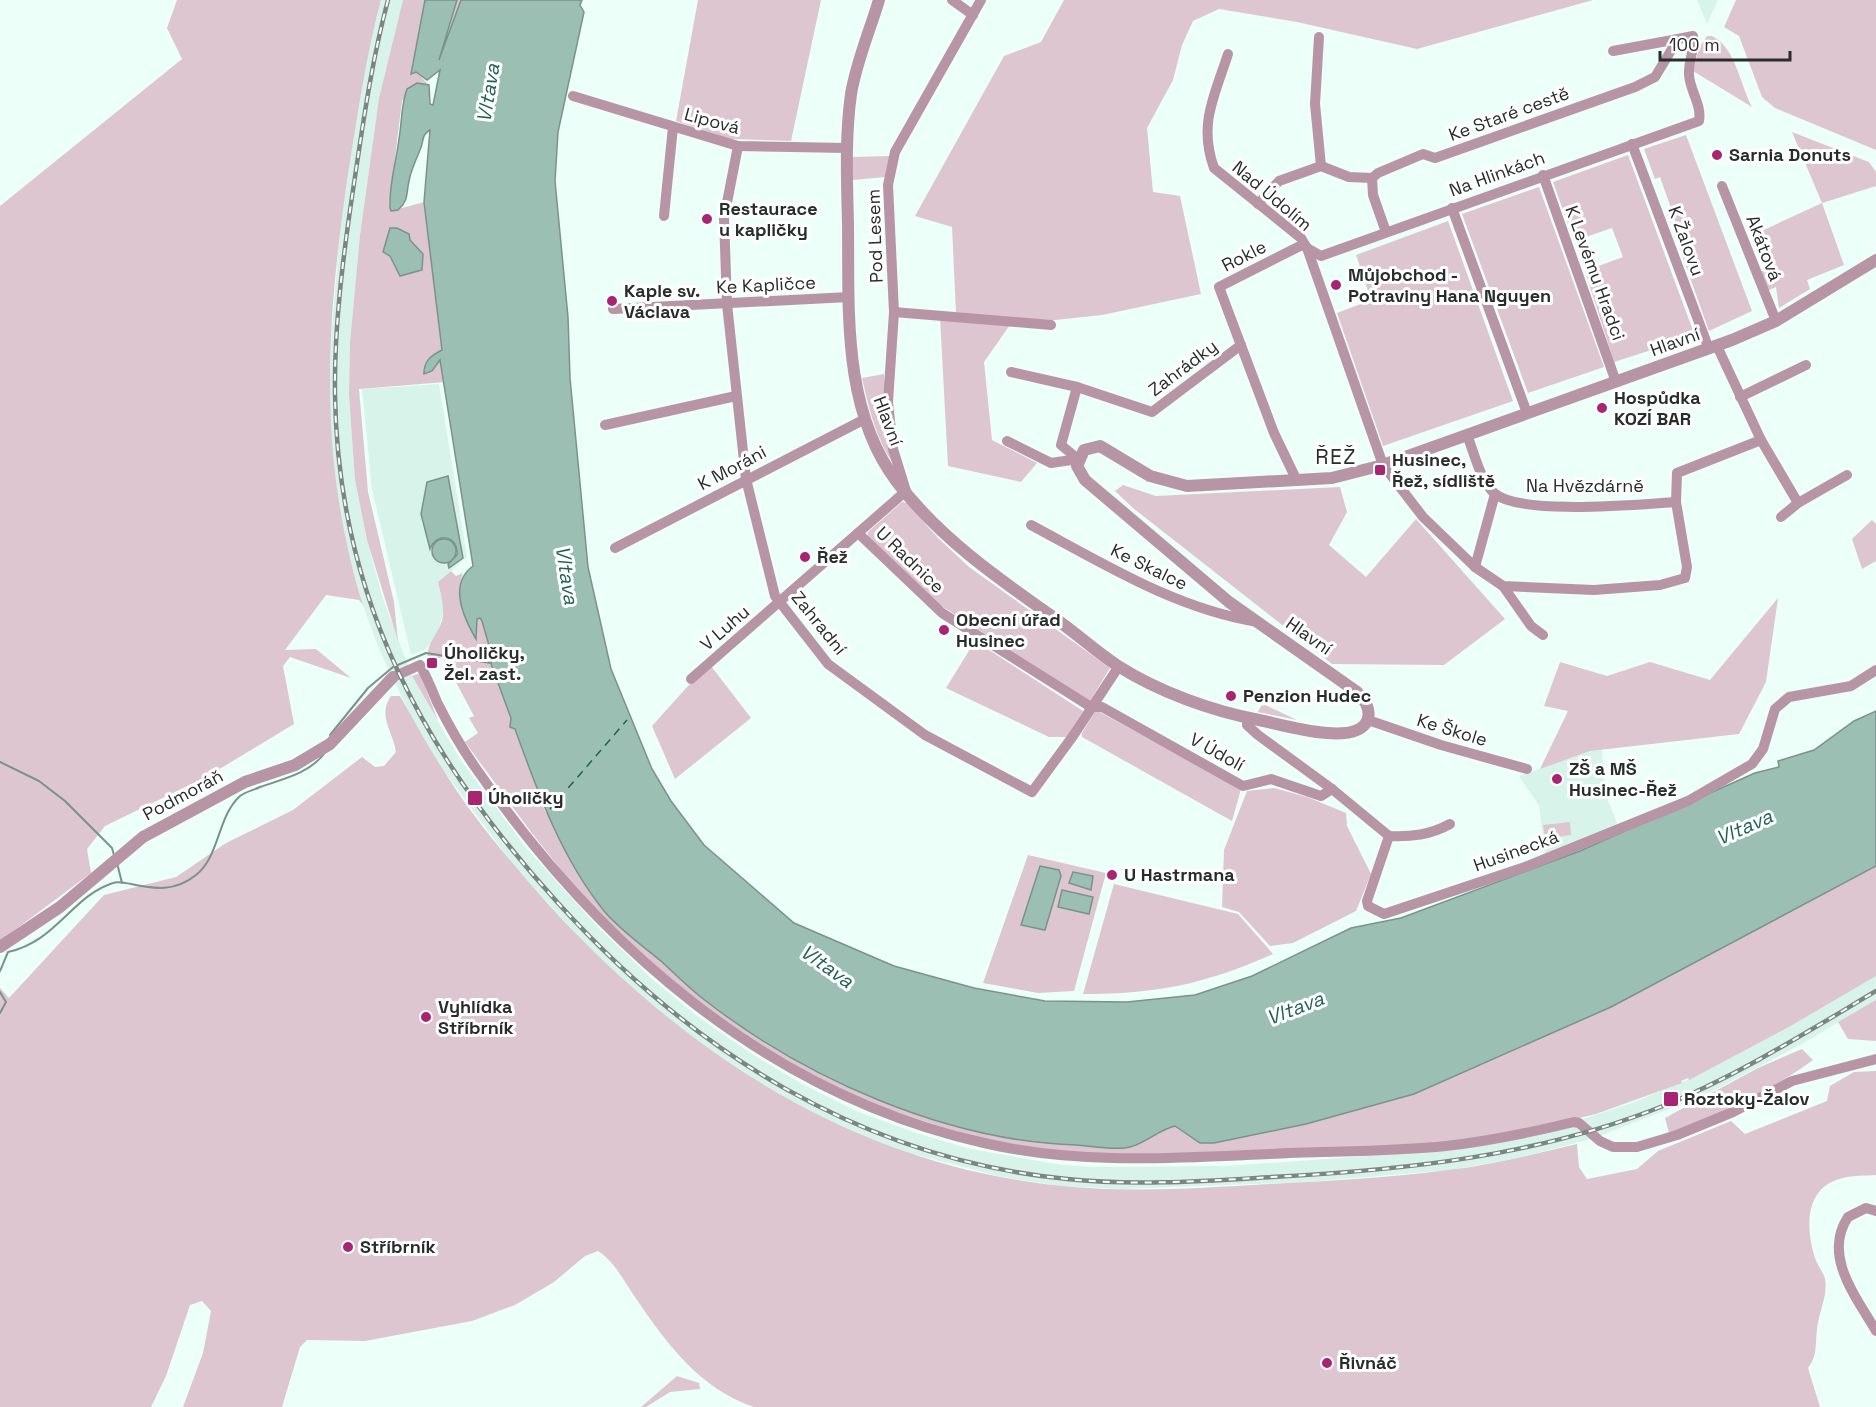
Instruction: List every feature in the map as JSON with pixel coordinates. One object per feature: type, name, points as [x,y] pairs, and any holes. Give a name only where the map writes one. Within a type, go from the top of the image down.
[{"type":"street","name":"Hlavní","points":[[879,0],[851,92],[847,147],[851,348],[865,419],[874,443],[897,482],[976,563],[1119,666],[1195,704],[1248,718],[1340,735],[1359,731],[1368,720],[1367,706],[1358,693],[1229,602],[1085,480],[1077,466],[1078,459],[1084,450],[1100,446],[1150,476],[1187,486],[1332,478],[1383,465],[1713,348],[1776,321],[1876,260]]},
{"type":"street","points":[[952,0],[973,15]]},
{"type":"street","name":"Pod Lesem","points":[[906,491],[893,449],[888,402],[894,312],[888,184],[895,152],[981,0]]},
{"type":"street","name":"Na Hlinkách","points":[[1307,248],[1322,256],[1699,121],[1700,111],[1689,75],[1694,45],[1693,36],[1678,39]]},
{"type":"street","points":[[1319,37],[1315,104],[1321,166]]},
{"type":"street","points":[[1613,51],[1678,39]]},
{"type":"street","name":"Ke Staré cestě","points":[[1372,178],[1385,169],[1417,156],[1423,154],[1435,158],[1635,87],[1655,77],[1678,39]]},
{"type":"street","name":"Nad Údolím","points":[[1228,54],[1206,126],[1209,154],[1214,168],[1301,238],[1307,248],[1383,465]]},
{"type":"street","name":"Lipová","points":[[573,96],[672,128],[738,146],[847,147]]},
{"type":"street","points":[[664,216],[672,128]]},
{"type":"street","name":"K Žalovu","points":[[1632,144],[1713,348],[1761,440],[1798,503]]},
{"type":"street","name":"Zahradní","points":[[738,146],[724,218],[727,304],[746,479],[772,588],[780,601],[828,664],[924,735],[1032,792],[1119,666]]},
{"type":"street","points":[[1258,204],[1279,181],[1321,166],[1349,177],[1372,178],[1373,195],[1386,232]]},
{"type":"street","name":"K Levému Hradci","points":[[1543,175],[1616,382]]},
{"type":"street","name":"Akátová","points":[[1722,186],[1776,321]]},
{"type":"street","points":[[1452,208],[1527,413]]},
{"type":"street","name":"Rokle","points":[[1241,345],[1219,288],[1302,245],[1307,248]]},
{"type":"street","name":"Ke Kapličce","points":[[613,309],[849,297]]},
{"type":"street","points":[[894,312],[1051,325]]},
{"type":"street","points":[[1241,345],[1274,433],[1297,481]]},
{"type":"street","name":"Zahrádky","points":[[1011,372],[1077,387],[1152,412],[1241,345]]},
{"type":"street","points":[[1740,397],[1806,365]]},
{"type":"street","points":[[1077,387],[1061,446],[1078,459]]},
{"type":"street","points":[[605,425],[736,396]]},
{"type":"street","name":"K Moráni","points":[[615,548],[865,419]]},
{"type":"street","points":[[1467,435],[1483,475],[1495,494],[1475,567]]},
{"type":"street","points":[[1503,586],[1594,590],[1660,585],[1685,578],[1687,567],[1676,502],[1676,480],[1680,470],[1761,440]]},
{"type":"street","points":[[1007,441],[1052,463],[1078,459]]},
{"type":"street","points":[[1383,465],[1423,517],[1475,567],[1503,586],[1532,626],[1543,635]]},
{"type":"street","points":[[1781,517],[1798,503],[1847,475]]},
{"type":"street","name":"V Luhu","points":[[691,679],[906,491]]},
{"type":"street","name":"Na Hvězdárně","points":[[1495,494],[1513,502],[1554,506],[1676,502]]},
{"type":"street","name":"Ke Skalce","points":[[1031,525],[1162,594],[1221,616],[1258,622]]},
{"type":"street","name":"U Radnice","points":[[858,533],[942,613],[1091,707]]},
{"type":"street","points":[[389,680],[420,665],[439,705],[474,766],[528,838],[587,905],[640,959],[690,1003],[731,1033],[826,1088],[902,1119],[986,1144],[1095,1158],[1148,1159],[1447,1146],[1574,1122],[1579,1123],[1600,1141],[1625,1149],[1677,1135],[1733,1112],[1791,1081],[1876,1059]]},
{"type":"street","name":"Husinecká","points":[[1389,836],[1367,901],[1368,906],[1384,914],[1525,867],[1688,801],[1752,764],[1763,749],[1775,709],[1788,697],[1851,686],[1876,670]]},
{"type":"street","name":"Podmoráň","points":[[0,947],[44,919],[143,837],[245,782],[296,765],[327,747],[389,680]]},
{"type":"street","name":"V Údolí","points":[[1091,707],[1102,707],[1243,786],[1271,779],[1322,796],[1332,789]]},
{"type":"street","points":[[1248,718],[1248,725],[1258,735],[1332,789],[1389,836],[1407,837],[1427,834],[1450,824]]},
{"type":"street","name":"Ke Škole","points":[[1368,720],[1441,745],[1527,769]]},
{"type":"street","points":[[1876,1211],[1866,1208],[1858,1211],[1845,1222],[1839,1249],[1844,1275],[1876,1331]]},
{"type":"shaded area","points":[[177,0],[381,0],[366,65],[348,174],[340,230],[331,338],[332,443],[338,496],[348,550],[363,605],[359,600],[326,595],[285,650],[316,649],[351,678],[290,657],[283,666],[294,724],[208,776],[105,826],[87,849],[91,873],[0,941],[0,206],[182,59],[167,28]]},
{"type":"shaded area","points":[[381,0],[403,0],[379,98],[360,235],[350,342],[349,395],[355,480],[367,540],[383,599],[412,676],[430,708],[460,759],[527,849],[598,927],[652,979],[701,1019],[752,1054],[804,1085],[856,1111],[916,1133],[971,1149],[1062,1165],[1093,1167],[1226,1166],[1381,1155],[1571,1123],[1632,1103],[1694,1077],[1789,1027],[1876,976],[1876,1000],[1800,1045],[1703,1096],[1591,1139],[1513,1159],[1450,1170],[1308,1182],[1124,1189],[1060,1186],[998,1176],[909,1153],[862,1136],[794,1104],[740,1072],[688,1036],[638,994],[583,942],[511,862],[443,770],[412,718],[379,649],[363,605],[346,545],[334,483],[328,395],[340,232],[358,94]]},
{"type":"shaded area","points":[[403,0],[425,0],[411,73],[416,72],[429,85],[415,84],[402,101],[389,205],[391,211],[424,202],[442,351],[428,359],[424,374],[440,360],[445,382],[359,389],[368,492],[394,602],[398,641],[367,540],[355,480],[349,395],[350,342],[360,235],[379,98]],"holes":[[[410,240],[423,254],[400,275],[390,256]]]},
{"type":"shaded area","points":[[457,0],[461,0],[443,53],[437,63]]},
{"type":"shaded area","points":[[698,0],[821,0],[791,141],[730,139],[676,121]]},
{"type":"shaded area","points":[[1064,0],[1593,0],[1417,49],[1297,22],[1219,9],[1193,21],[1182,45],[1173,80],[1147,128],[1153,192],[1180,196],[1201,294],[1102,315],[1036,322],[956,314],[952,227],[915,216],[1004,56],[1041,42]]},
{"type":"shaded area","points":[[1697,0],[1718,0],[1707,24]]},
{"type":"shaded area","points":[[1736,0],[1876,0],[1876,150],[1775,108],[1762,97],[1739,36],[1724,27]]},
{"type":"shaded area","points":[[1707,36],[1720,41],[1727,49],[1752,107],[1693,71],[1699,48]]},
{"type":"shaded area","points":[[1792,132],[1869,162],[1876,172],[1876,186],[1822,203]]},
{"type":"shaded area","points":[[1686,135],[1752,311],[1709,331],[1666,210],[1671,208],[1660,177],[1655,179],[1644,149]]},
{"type":"shaded area","points":[[1628,155],[1695,336],[1614,362],[1585,271],[1623,257],[1612,228],[1574,241],[1553,182]]},
{"type":"shaded area","points":[[890,156],[885,177],[853,180],[852,157]]},
{"type":"shaded area","points":[[1539,187],[1604,367],[1528,393],[1462,214]]},
{"type":"shaded area","points":[[1822,203],[1844,265],[1807,280],[1810,289],[1779,308],[1776,287],[1767,291],[1759,272],[1767,269],[1755,234]]},
{"type":"shaded area","points":[[1448,221],[1513,401],[1383,446],[1337,313],[1371,300],[1356,255]]},
{"type":"shaded area","points":[[940,317],[1012,322],[984,362],[992,440],[1037,463],[1021,482],[948,466]]},
{"type":"shaded area","points":[[884,374],[888,426],[900,472],[885,451],[880,439],[871,416],[862,378]]},
{"type":"shaded area","points":[[439,384],[467,557],[438,582],[444,608],[439,629],[426,649],[411,655],[372,489],[362,389]]},
{"type":"shaded area","points":[[1123,485],[1156,496],[1340,487],[1347,512],[1329,545],[1366,577],[1416,519],[1505,619],[1444,665],[1332,664],[1133,508],[1115,491]]},
{"type":"shaded area","points":[[902,502],[907,503],[937,537],[969,567],[1110,668],[1090,701],[940,605],[868,537],[868,532]]},
{"type":"shaded area","points":[[1872,520],[1876,524],[1876,561],[1862,569],[1852,539]]},
{"type":"shaded area","points":[[451,571],[456,576],[463,573],[460,598],[474,636],[477,619],[480,618],[482,621],[492,656],[491,664],[512,718],[510,727],[515,729],[545,811],[675,974],[716,1009],[761,1041],[811,1069],[863,1094],[917,1114],[972,1130],[1027,1140],[1118,1148],[1136,1145],[1175,1126],[1200,1143],[1214,1143],[1306,1124],[1414,1094],[1611,1007],[1876,866],[1876,976],[1789,1027],[1689,1080],[1688,1078],[1681,1081],[1682,1083],[1596,1114],[1447,1149],[1095,1156],[986,1141],[855,1099],[711,1017],[589,905],[531,832],[465,742],[478,733],[469,718],[474,716],[450,671],[447,672],[443,657],[428,661],[428,650],[443,616],[438,582]]},
{"type":"shaded area","points":[[1778,598],[1766,682],[1739,734],[1590,751],[1540,769],[1568,711],[1544,706],[1560,662],[1607,676],[1650,662],[1710,680]]},
{"type":"shaded area","points":[[975,641],[1083,711],[1067,737],[1049,737],[946,688]]},
{"type":"shaded area","points":[[711,666],[751,718],[675,779],[652,726],[688,686]]},
{"type":"shaded area","points":[[420,673],[438,721],[412,676]]},
{"type":"shaded area","points":[[391,696],[400,696],[454,786],[520,872],[601,959],[657,1009],[717,1054],[779,1094],[845,1127],[914,1154],[986,1174],[1088,1188],[1218,1187],[1426,1173],[1497,1162],[1577,1144],[1579,1167],[1587,1179],[1637,1169],[1658,1151],[1731,1121],[1745,1134],[1827,1101],[1830,1086],[1854,1072],[1876,1071],[1876,1175],[1847,1177],[1830,1182],[1815,1199],[1809,1221],[1812,1246],[1826,1285],[1818,1322],[1815,1354],[1808,1368],[1820,1407],[754,1407],[717,1389],[686,1362],[659,1331],[614,1266],[598,1251],[585,1256],[554,1282],[515,1305],[472,1321],[365,1341],[307,1340],[300,1347],[282,1407],[183,1407],[203,1353],[211,1311],[202,1301],[190,1305],[166,1376],[151,1407],[0,1407],[0,988],[9,998],[104,895],[176,877],[226,843],[293,810],[362,757],[375,767],[384,766],[396,752],[385,710]]},
{"type":"shaded area","points":[[1265,705],[1297,720],[1258,712],[1261,706]]},
{"type":"shaded area","points":[[1096,710],[1241,789],[1232,821],[1082,737],[1082,733]]},
{"type":"shaded area","points":[[1602,749],[1605,792],[1618,826],[1545,854],[1539,806],[1519,776],[1590,751]]},
{"type":"shaded area","points":[[1274,788],[1307,797],[1346,813],[1347,826],[1371,874],[1356,911],[1293,943],[1270,946],[1239,912],[1222,907],[1224,850],[1247,791]]},
{"type":"shaded area","points":[[1570,822],[1571,835],[1545,839],[1543,825]]},
{"type":"shaded area","points":[[1028,855],[1106,873],[1074,991],[1038,993],[983,983]]},
{"type":"shaded area","points":[[1114,884],[1238,914],[1273,954],[1225,973],[1180,985],[1134,992],[1083,994]]},
{"type":"shaded area","points":[[1876,1000],[1876,1041],[1848,1039],[1838,1022]]},
{"type":"shaded area","points":[[1802,1049],[1813,1060],[1796,1072],[1744,1101],[1669,1133],[1665,1118],[1758,1068]]},
{"type":"shaded area","points":[[677,1376],[699,1383],[700,1389],[670,1392],[646,1407],[641,1407]]},
{"type":"water","name":"Vltava","points":[[425,0],[457,0],[439,60],[461,0],[582,0],[580,5],[584,12],[558,132],[555,181],[568,317],[570,378],[588,567],[611,669],[652,769],[671,801],[704,845],[794,923],[894,966],[974,988],[1045,1001],[1127,1002],[1195,995],[1252,976],[1351,928],[1401,918],[1580,851],[1755,773],[1779,767],[1778,761],[1814,750],[1854,721],[1876,711],[1876,866],[1611,1007],[1414,1094],[1306,1124],[1214,1143],[1200,1143],[1175,1126],[1136,1145],[1117,1149],[1027,1141],[977,1132],[927,1118],[879,1100],[831,1079],[785,1054],[742,1027],[697,994],[604,911],[563,847],[515,729],[510,727],[511,718],[491,664],[492,656],[482,621],[480,618],[477,619],[476,639],[463,611],[460,601],[461,582],[465,573],[473,566],[440,360],[432,371],[424,374],[428,359],[442,350],[424,202],[430,130],[424,136],[412,169],[404,203],[398,210],[391,211],[390,208],[407,89],[417,83],[429,85],[430,104],[433,105],[440,70],[427,80],[416,72],[411,74]]},
{"type":"water","points":[[390,228],[397,228],[409,234],[410,240],[423,254],[422,270],[400,276],[390,256],[383,252]]},
{"type":"water","points":[[448,476],[463,558],[449,568],[448,564],[457,555],[455,544],[447,538],[442,538],[433,543],[430,549],[421,514],[427,482]]},
{"type":"water","points":[[444,539],[452,543],[456,551],[452,559],[444,563],[436,559],[432,551],[436,543]]},
{"type":"water","points":[[1040,866],[1059,870],[1061,876],[1045,930],[1021,925]]},
{"type":"water","points":[[1073,872],[1093,876],[1091,890],[1069,883]]},
{"type":"water","points":[[1062,890],[1093,897],[1089,914],[1058,907]]},
{"type":"waterway","points":[[330,735],[368,688],[393,667],[426,653],[491,663]]},
{"type":"waterway","points":[[0,971],[8,952],[25,947],[39,939],[99,889],[117,882],[148,887],[173,887],[196,875],[210,858],[227,815],[240,796],[303,771],[324,754]]},
{"type":"waterway","points":[[0,762],[39,781],[65,801],[112,848],[114,855]]},
{"type":"waterway","points":[[117,863],[122,883]]},
{"type":"waterway","points":[[0,992],[6,1002],[0,1013]]},
{"type":"ferry route","points":[[550,809],[627,720]]},
{"type":"railway","points":[[388,0],[368,94],[349,215],[340,292],[335,369],[340,469],[352,539],[372,606],[397,670],[429,731],[467,790],[510,847],[558,903],[610,957],[666,1006],[725,1051],[787,1089],[852,1122],[920,1148],[992,1168],[1093,1181],[1221,1180],[1422,1165],[1520,1149],[1568,1137],[1616,1123],[1691,1094],[1771,1053],[1876,991]]},
{"type":"place","name":"Sarnia Donuts","points":[[1717,155]]},
{"type":"place","name":"Restaurace u kapličky","points":[[707,219]]},
{"type":"place","name":"Můjobchod - Potraviny Hana Nguyen","points":[[1336,285]]},
{"type":"place","name":"Kaple sv. Václava","points":[[612,301]]},
{"type":"place","name":"Hospůdka KOZÍ BAR","points":[[1602,408]]},
{"type":"place","name":"Husinec, Řež, sídliště","points":[[1380,470]]},
{"type":"place","name":"Řež","points":[[805,557]]},
{"type":"place","name":"Obecní úřad Husinec","points":[[944,630]]},
{"type":"place","name":"Úholičky, Žel. zast.","points":[[432,663]]},
{"type":"place","name":"Penzion Hudec","points":[[1231,696]]},
{"type":"place","name":"ZŠ a MŠ Husinec-Řež","points":[[1557,779]]},
{"type":"place","name":"Úholičky","points":[[475,798]]},
{"type":"place","name":"U Hastrmana","points":[[1112,875]]},
{"type":"place","name":"Vyhlídka Stříbrník","points":[[426,1017]]},
{"type":"place","name":"Roztoky-Žalov","points":[[1671,1099]]},
{"type":"place","name":"Stříbrník","points":[[348,1247]]},
{"type":"place","name":"Řivnáč","points":[[1327,1363]]},
{"type":"district","name":"ŘEŽ","points":[[1336,457]]}]
